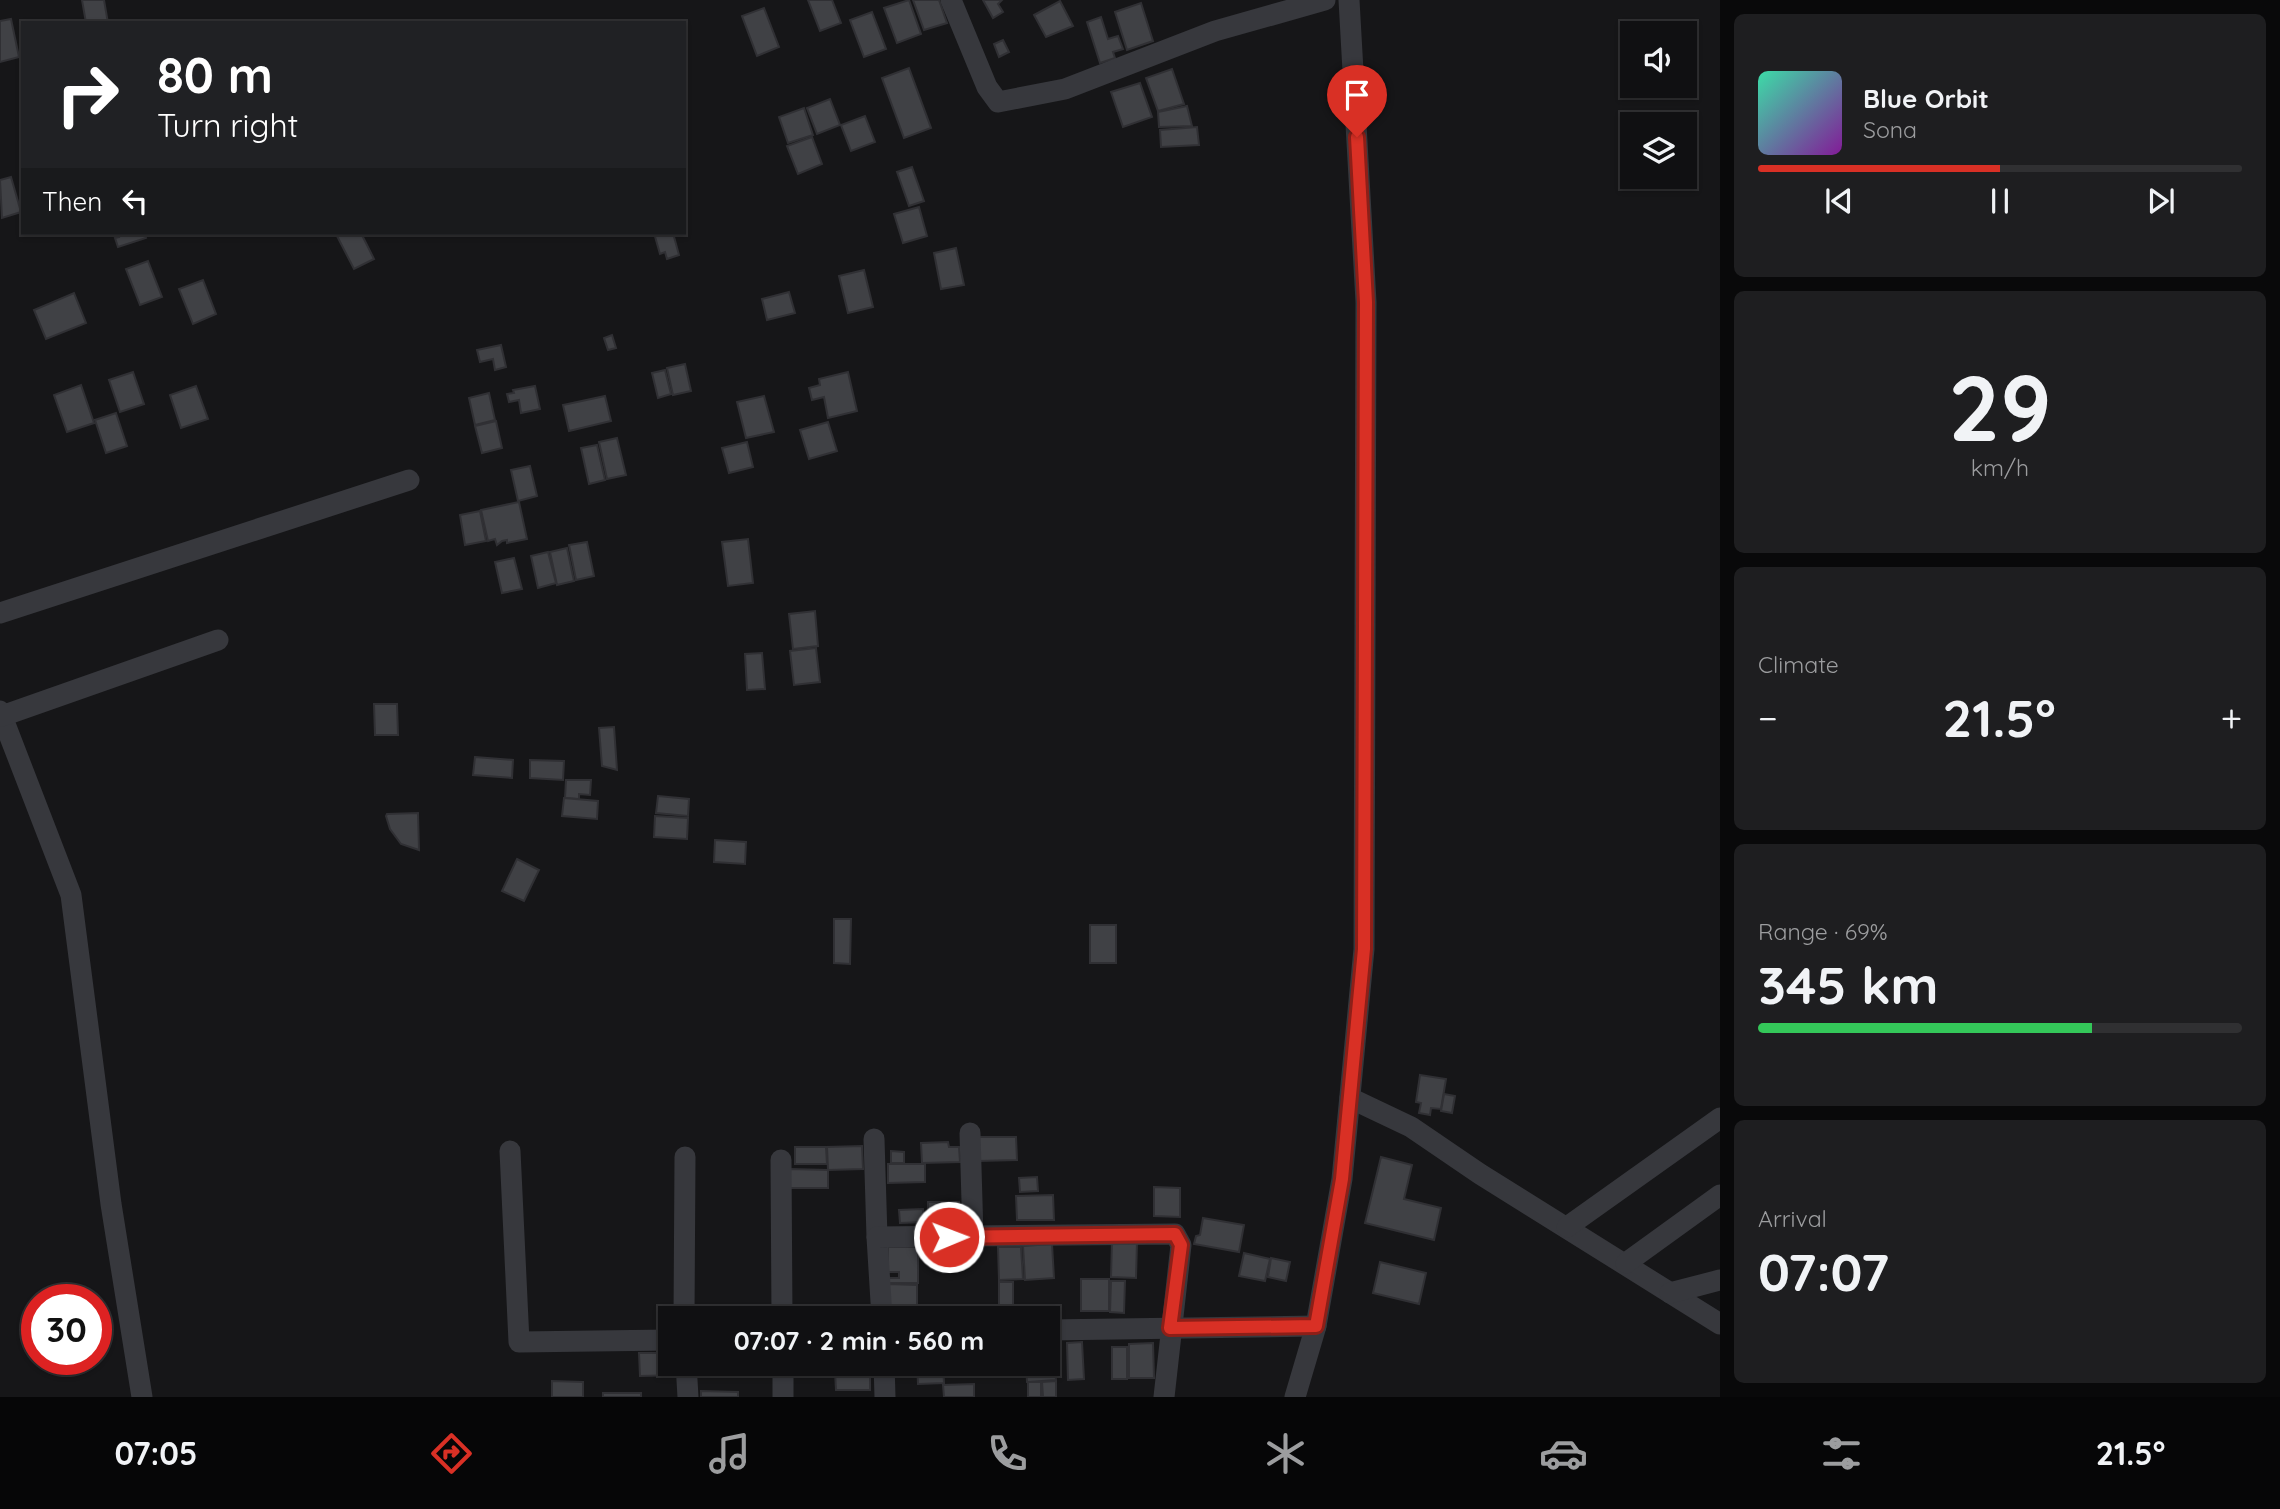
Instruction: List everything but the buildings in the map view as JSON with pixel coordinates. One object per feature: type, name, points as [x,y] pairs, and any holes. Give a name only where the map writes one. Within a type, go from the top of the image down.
[{"type":"street","points":[[951,0],[986,88],[998,102],[1065,89],[1215,31],[1325,0]]},
{"type":"street","points":[[1295,1397],[1316,1326],[1342,1179],[1364,949],[1366,302],[1349,0]]},
{"type":"street","points":[[0,613],[409,480]]},
{"type":"street","points":[[142,1397],[111,1204],[71,895],[1,713],[218,640]]},
{"type":"street","points":[[1350,1098],[1411,1127],[1480,1174],[1720,1324]]},
{"type":"street","points":[[1567,1227],[1720,1118]]},
{"type":"street","points":[[970,1133],[973,1236]]},
{"type":"street","points":[[874,1139],[880,1306]]},
{"type":"street","points":[[510,1151],[519,1342],[658,1340]]},
{"type":"street","points":[[684,1306],[685,1157]]},
{"type":"street","points":[[781,1160],[782,1306]]},
{"type":"street","points":[[1626,1263],[1720,1195]]},
{"type":"street","points":[[877,1237],[1175,1234],[1181,1245],[1164,1397]]},
{"type":"street","points":[[1670,1293],[1720,1280]]},
{"type":"street","points":[[1060,1330],[1316,1326]]},
{"type":"street","points":[[686,1376],[688,1397]]},
{"type":"street","points":[[783,1376],[783,1397]]},
{"type":"street","points":[[884,1376],[885,1397]]},
{"type":"route","points":[[949,1237],[1175,1234],[1181,1245],[1170,1328],[1316,1326],[1342,1179],[1364,949],[1366,302],[1357,137]]}]
